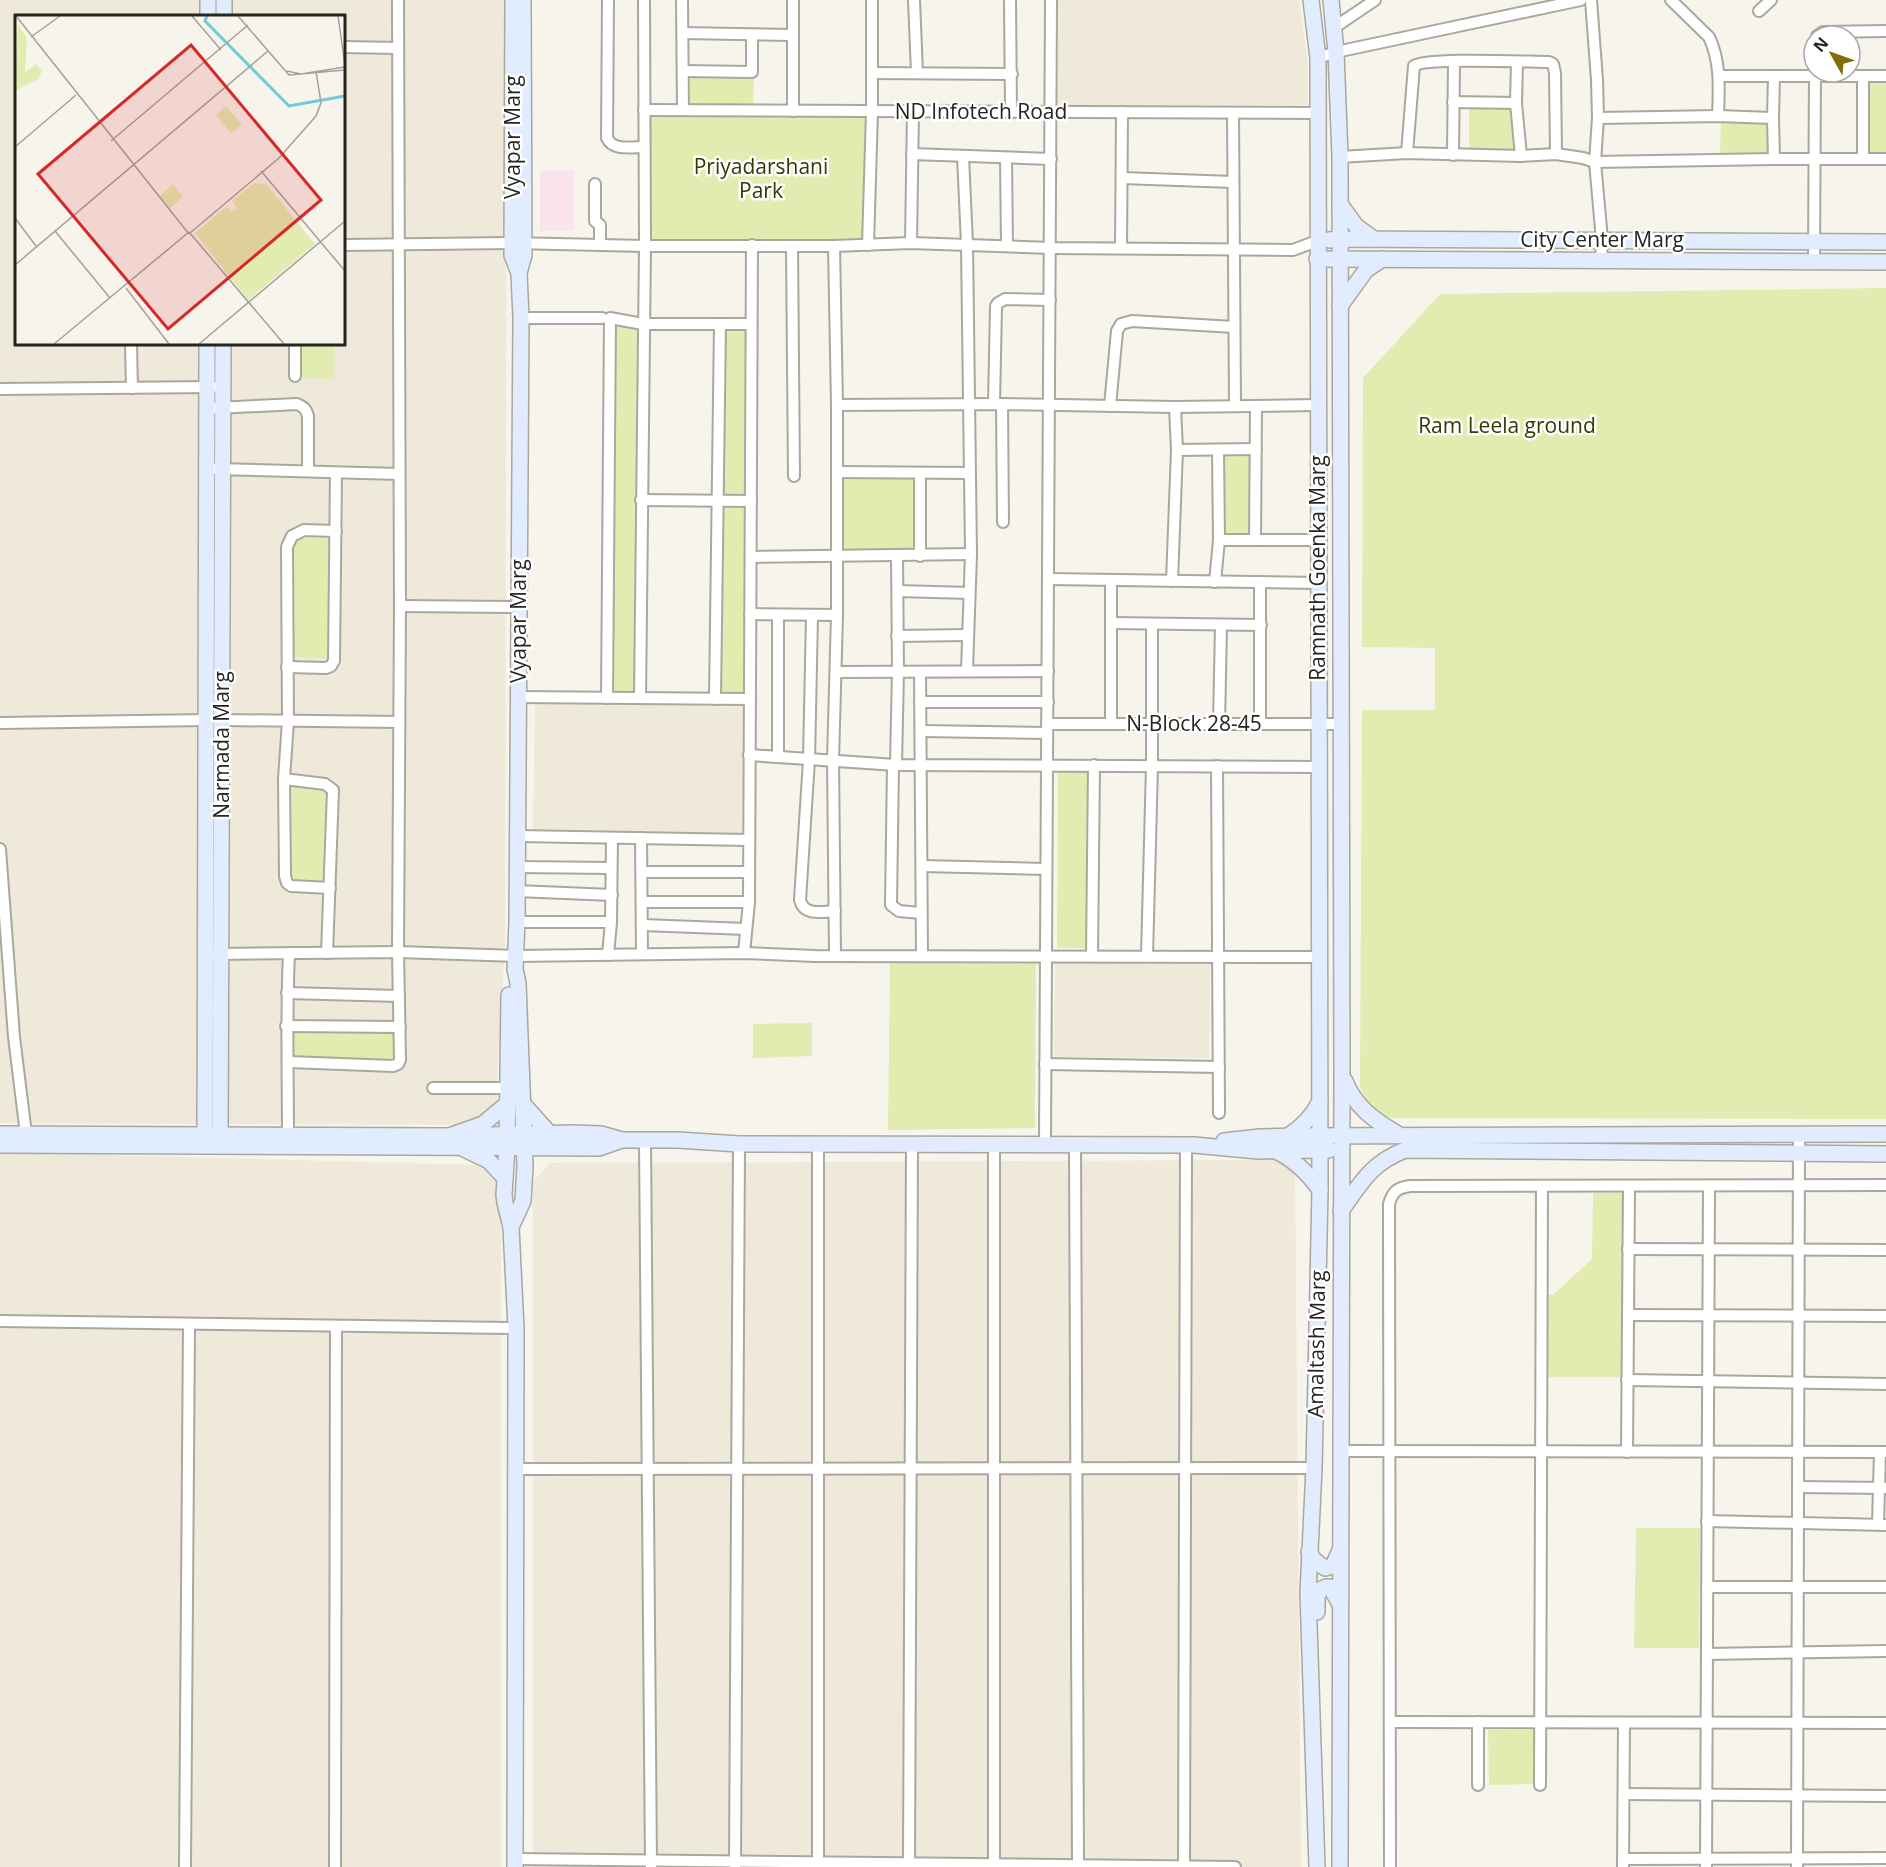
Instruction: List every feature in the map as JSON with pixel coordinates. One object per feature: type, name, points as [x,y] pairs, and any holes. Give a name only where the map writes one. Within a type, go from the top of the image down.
[{"type":"street","points":[[289,1062],[393,1066],[400,1060],[398,0]]},
{"type":"street","name":"Vyapar Marg","points":[[513,0],[518,243]]},
{"type":"street","name":"Vyapar Marg","points":[[512,1227],[505,1203],[510,984],[515,963],[517,922],[521,318],[519,273],[513,262],[518,243],[524,0]]},
{"type":"street","points":[[608,0],[607,138],[609,144],[619,147],[644,147]]},
{"type":"street","points":[[640,698],[645,246],[644,0]]},
{"type":"street","points":[[682,0],[683,110]]},
{"type":"street","points":[[793,0],[793,111]]},
{"type":"street","points":[[868,245],[872,111],[872,0]]},
{"type":"street","points":[[914,0],[916,73]]},
{"type":"street","points":[[1010,0],[1011,112]]},
{"type":"street","points":[[1045,1144],[1051,0]]},
{"type":"street","name":"Ramnath Goenka Marg","points":[[1311,0],[1318,58],[1320,1143]]},
{"type":"street","name":"Ramnath Goenka Marg","points":[[1331,0],[1335,27],[1340,157],[1342,1143]]},
{"type":"street","points":[[1335,27],[1375,0]]},
{"type":"street","points":[[1318,58],[1336,52],[1581,0]]},
{"type":"street","points":[[1591,0],[1598,118],[1595,162],[1602,240],[1601,260]]},
{"type":"street","points":[[1671,0],[1709,37],[1713,44],[1719,76],[1718,116]]},
{"type":"street","points":[[1759,11],[1771,0]]},
{"type":"street","points":[[1862,31],[1886,31]]},
{"type":"street","points":[[683,33],[792,35]]},
{"type":"street","points":[[683,71],[752,72],[752,35]]},
{"type":"street","points":[[345,47],[398,48]]},
{"type":"street","points":[[1407,153],[1414,66],[1422,62],[1454,61],[1549,62],[1555,67],[1556,154]]},
{"type":"street","points":[[1453,155],[1454,61]]},
{"type":"street","points":[[1517,62],[1516,103],[1521,156]]},
{"type":"street","points":[[872,73],[1012,74]]},
{"type":"street","points":[[1719,76],[1802,75]]},
{"type":"street","points":[[1774,76],[1774,159]]},
{"type":"street","points":[[1863,159],[1863,76],[1886,76]]},
{"type":"street","points":[[1814,262],[1815,84]]},
{"type":"street","points":[[1453,102],[1516,103]]},
{"type":"street","name":"ND Infotech Road","points":[[644,110],[1318,113]]},
{"type":"street","points":[[911,243],[913,111]]},
{"type":"street","points":[[1121,248],[1122,112]]},
{"type":"street","points":[[1233,112],[1235,405]]},
{"type":"street","points":[[1598,118],[1718,116],[1773,118]]},
{"type":"street","points":[[1340,157],[1407,153],[1521,156],[1556,154],[1595,162],[1886,159]]},
{"type":"street","points":[[912,154],[1051,159]]},
{"type":"street","points":[[963,156],[967,244],[971,554],[967,670]]},
{"type":"street","points":[[1006,158],[1007,245]]},
{"type":"street","points":[[1122,178],[1233,182]]},
{"type":"street","points":[[595,184],[595,221],[600,225],[600,245]]},
{"type":"street","points":[[1340,204],[1356,226],[1374,239]]},
{"type":"street","name":"City Center Marg","points":[[1317,242],[1340,238],[1886,242]]},
{"type":"street","points":[[345,245],[518,243],[834,246],[911,243],[1051,248],[1299,249],[1317,242]]},
{"type":"street","points":[[744,953],[749,902],[752,245]]},
{"type":"street","points":[[792,246],[794,476]]},
{"type":"street","points":[[834,246],[837,405],[837,615],[833,760],[835,956]]},
{"type":"street","points":[[1299,249],[1317,259]]},
{"type":"street","name":"City Center Marg","points":[[1317,259],[1886,262]]},
{"type":"street","points":[[1340,306],[1366,270],[1382,259]]},
{"type":"street","points":[[1003,522],[996,306],[1005,299],[1050,300]]},
{"type":"street","points":[[521,318],[602,318]]},
{"type":"street","points":[[607,698],[610,318],[643,324],[752,324]]},
{"type":"street","points":[[1110,406],[1117,331],[1121,324],[1132,321],[1234,327]]},
{"type":"street","points":[[715,699],[720,324]]},
{"type":"street","points":[[131,345],[132,388]]},
{"type":"street","name":"Narmada Marg","points":[[207,345],[206,720],[213,954],[213,1140]]},
{"type":"street","name":"Narmada Marg","points":[[213,954],[222,720],[223,345]]},
{"type":"street","points":[[295,345],[295,376]]},
{"type":"street","points":[[0,389],[223,386]]},
{"type":"street","points":[[207,408],[297,404],[303,406],[308,416],[308,471]]},
{"type":"street","points":[[837,405],[1050,404],[1175,407],[1318,405]]},
{"type":"street","points":[[1255,540],[1256,406]]},
{"type":"street","points":[[1172,581],[1177,450],[1175,407]]},
{"type":"street","points":[[1177,450],[1256,449]]},
{"type":"street","points":[[1215,582],[1219,540],[1218,450]]},
{"type":"street","points":[[206,469],[399,474]]},
{"type":"street","points":[[837,472],[969,473]]},
{"type":"street","points":[[287,667],[326,668],[334,661],[336,473]]},
{"type":"street","points":[[920,473],[920,556]]},
{"type":"street","points":[[641,500],[751,501]]},
{"type":"street","points":[[330,888],[296,887],[287,883],[285,876],[284,779],[288,721],[287,547],[292,536],[304,530],[336,531]]},
{"type":"street","points":[[1219,540],[1318,540]]},
{"type":"street","points":[[751,557],[971,554]]},
{"type":"street","points":[[897,555],[898,671],[891,905],[899,910],[921,914]]},
{"type":"street","points":[[1048,579],[1318,583]]},
{"type":"street","points":[[1111,580],[1111,724]]},
{"type":"street","points":[[1260,582],[1260,724]]},
{"type":"street","points":[[898,591],[969,593]]},
{"type":"street","points":[[400,606],[519,607]]},
{"type":"street","points":[[750,614],[837,615]]},
{"type":"street","points":[[778,615],[778,757]]},
{"type":"street","points":[[812,616],[809,760],[800,900],[802,907],[807,910],[835,911]]},
{"type":"street","points":[[1111,623],[1261,625]]},
{"type":"street","points":[[1147,956],[1152,766],[1152,624]]},
{"type":"street","points":[[1219,724],[1221,625]]},
{"type":"street","points":[[897,636],[968,635]]},
{"type":"street","points":[[836,672],[1048,671]]},
{"type":"street","points":[[920,672],[922,956]]},
{"type":"street","points":[[518,697],[750,699]]},
{"type":"street","points":[[921,702],[1048,702]]},
{"type":"street","points":[[0,723],[206,720]]},
{"type":"street","points":[[222,720],[399,722]]},
{"type":"street","name":"N-Block 28-45","points":[[921,731],[1111,724],[1341,724]]},
{"type":"street","points":[[749,755],[895,765],[1319,767]]},
{"type":"street","points":[[1092,956],[1094,765]]},
{"type":"street","points":[[1217,766],[1219,1113]]},
{"type":"street","points":[[284,779],[325,784],[333,790],[327,953]]},
{"type":"street","points":[[518,836],[749,840]]},
{"type":"street","points":[[608,955],[612,895],[612,838]]},
{"type":"street","points":[[641,838],[642,954]]},
{"type":"street","points":[[0,849],[14,1038],[26,1134]]},
{"type":"street","points":[[922,866],[1046,869]]},
{"type":"street","points":[[517,867],[611,868]]},
{"type":"street","points":[[642,872],[749,872]]},
{"type":"street","points":[[517,891],[612,895]]},
{"type":"street","points":[[643,902],[749,902]]},
{"type":"street","points":[[517,922],[611,922]]},
{"type":"street","points":[[643,925],[746,929]]},
{"type":"street","points":[[213,954],[398,952],[515,963],[608,955],[744,953],[835,956],[1320,957]]},
{"type":"street","points":[[288,1135],[289,1062],[286,1026],[289,953]]},
{"type":"street","name":"Vyapar Marg","points":[[512,1227],[523,1201],[525,1166],[518,983],[515,963]]},
{"type":"street","points":[[287,993],[399,996]]},
{"type":"street","points":[[286,1026],[400,1027]]},
{"type":"street","points":[[1045,1064],[1219,1067]]},
{"type":"street","points":[[1342,1075],[1350,1094],[1359,1106],[1379,1124],[1400,1135]]},
{"type":"street","points":[[433,1088],[507,1088]]},
{"type":"street","points":[[1288,1136],[1315,1112],[1320,1101]]},
{"type":"street","points":[[449,1136],[483,1124],[507,1104]]},
{"type":"street","points":[[524,1105],[551,1141]]},
{"type":"street","points":[[0,1134],[461,1148],[507,1141]]},
{"type":"street","points":[[0,1145],[213,1140],[288,1135],[449,1136],[507,1141],[551,1141],[601,1134],[622,1140],[818,1144],[1190,1145],[1258,1151],[1400,1135],[1886,1134]]},
{"type":"street","points":[[1797,1863],[1799,1135]]},
{"type":"street","points":[[1190,1145],[1288,1136],[1320,1143]]},
{"type":"street","points":[[645,1140],[651,1864]]},
{"type":"street","points":[[525,1166],[551,1141]]},
{"type":"street","points":[[735,1864],[739,1143]]},
{"type":"street","name":"Amaltash Marg","points":[[1317,1867],[1309,1624],[1309,1552],[1314,1468],[1320,1143]]},
{"type":"street","name":"Amaltash Marg","points":[[1340,1867],[1345,1722],[1340,1604],[1342,1143]]},
{"type":"street","points":[[818,1144],[818,1862]]},
{"type":"street","points":[[909,1865],[912,1144]]},
{"type":"street","points":[[994,1144],[994,1866]]},
{"type":"street","points":[[1075,1144],[1078,1866]]},
{"type":"street","points":[[1184,1866],[1185,1468],[1190,1145]]},
{"type":"street","points":[[461,1148],[489,1161],[506,1178]]},
{"type":"street","points":[[1276,1150],[1299,1166],[1320,1190]]},
{"type":"street","points":[[1341,1211],[1367,1174],[1388,1157],[1405,1150],[1886,1154]]},
{"type":"street","points":[[1390,1867],[1389,1204],[1393,1194],[1398,1188],[1410,1186],[1886,1185]]},
{"type":"street","points":[[1540,1785],[1542,1186]]},
{"type":"street","points":[[1627,1452],[1629,1186]]},
{"type":"street","points":[[1706,1863],[1709,1186]]},
{"type":"street","points":[[512,1227],[516,1328],[515,1863],[818,1862],[909,1865],[1235,1867]]},
{"type":"street","points":[[1628,1250],[1886,1250]]},
{"type":"street","points":[[1628,1315],[1886,1316]]},
{"type":"street","points":[[0,1322],[516,1328]]},
{"type":"street","points":[[186,1867],[189,1324]]},
{"type":"street","points":[[335,1867],[336,1326]]},
{"type":"street","points":[[1627,1380],[1886,1384]]},
{"type":"street","points":[[1341,1451],[1883,1452],[1882,1525],[1707,1521]]},
{"type":"street","points":[[516,1469],[1314,1468]]},
{"type":"street","points":[[1798,1487],[1882,1488]]},
{"type":"street","points":[[1309,1552],[1314,1560],[1325,1568],[1333,1566],[1340,1550]]},
{"type":"street","name":"Amaltash Marg","points":[[1309,1624],[1316,1614],[1317,1596],[1321,1589],[1330,1587],[1340,1604]]},
{"type":"street","points":[[1707,1587],[1886,1587]]},
{"type":"street","points":[[1707,1654],[1886,1651]]},
{"type":"street","points":[[1390,1722],[1886,1723]]},
{"type":"street","points":[[1478,1722],[1478,1785]]},
{"type":"street","points":[[1624,1723],[1623,1863],[1797,1863],[1886,1858]]},
{"type":"street","points":[[1624,1794],[1886,1796]]},
{"type":"shaded area","points":[[0,0],[507,0],[505,943],[497,1107],[479,1125],[0,1123]]},
{"type":"shaded area","points":[[1057,0],[1299,0],[1307,55],[1308,105],[1057,105]]},
{"type":"shaded area","points":[[540,170],[574,170],[574,230],[540,231]]},
{"type":"shaded area","points":[[535,703],[745,705],[742,834],[533,832]]},
{"type":"shaded area","points":[[1055,964],[1210,964],[1209,1058],[1054,1057]]},
{"type":"shaded area","points":[[0,1152],[479,1165],[501,1186],[501,1867],[0,1867]]},
{"type":"shaded area","points":[[1295,1160],[1301,1867],[533,1867],[533,1182],[550,1163]]},
{"type":"green space","points":[[690,73],[754,73],[753,108],[690,108]]},
{"type":"green space","points":[[1867,80],[1886,80],[1886,154],[1867,154]]},
{"type":"green space","points":[[1519,106],[1520,153],[1469,154],[1469,108]]},
{"type":"green space","name":"Priyadarshani Park","points":[[651,117],[871,117],[863,241],[650,240]]},
{"type":"green space","points":[[1721,120],[1772,120],[1771,157],[1720,156]]},
{"type":"green space","name":"Ram Leela ground","points":[[1886,288],[1886,1119],[1394,1118],[1376,1112],[1369,1105],[1360,1087],[1362,710],[1435,710],[1435,648],[1362,647],[1363,378],[1440,294]]},
{"type":"green space","points":[[614,327],[638,327],[636,693],[612,693]]},
{"type":"green space","points":[[723,328],[748,328],[746,495],[722,495]]},
{"type":"green space","points":[[299,345],[335,345],[334,379],[298,378]]},
{"type":"green space","points":[[1222,454],[1252,454],[1252,536],[1221,536]]},
{"type":"green space","points":[[844,478],[916,479],[915,550],[843,549]]},
{"type":"green space","points":[[721,506],[746,506],[746,694],[721,694]]},
{"type":"green space","points":[[293,538],[331,538],[330,658],[293,657]]},
{"type":"green space","points":[[1058,771],[1088,771],[1087,948],[1057,948]]},
{"type":"green space","points":[[292,787],[328,787],[327,883],[290,883]]},
{"type":"green space","points":[[890,963],[1036,964],[1035,1128],[888,1130]]},
{"type":"green space","points":[[812,1023],[812,1056],[753,1058],[753,1024]]},
{"type":"green space","points":[[292,1031],[394,1031],[394,1061],[292,1061]]},
{"type":"green space","points":[[1593,1193],[1623,1193],[1622,1377],[1547,1377],[1547,1295],[1553,1295],[1592,1259]]},
{"type":"green space","points":[[1636,1528],[1700,1528],[1699,1648],[1634,1648]]},
{"type":"green space","points":[[1488,1730],[1535,1730],[1536,1784],[1489,1785]]}]
